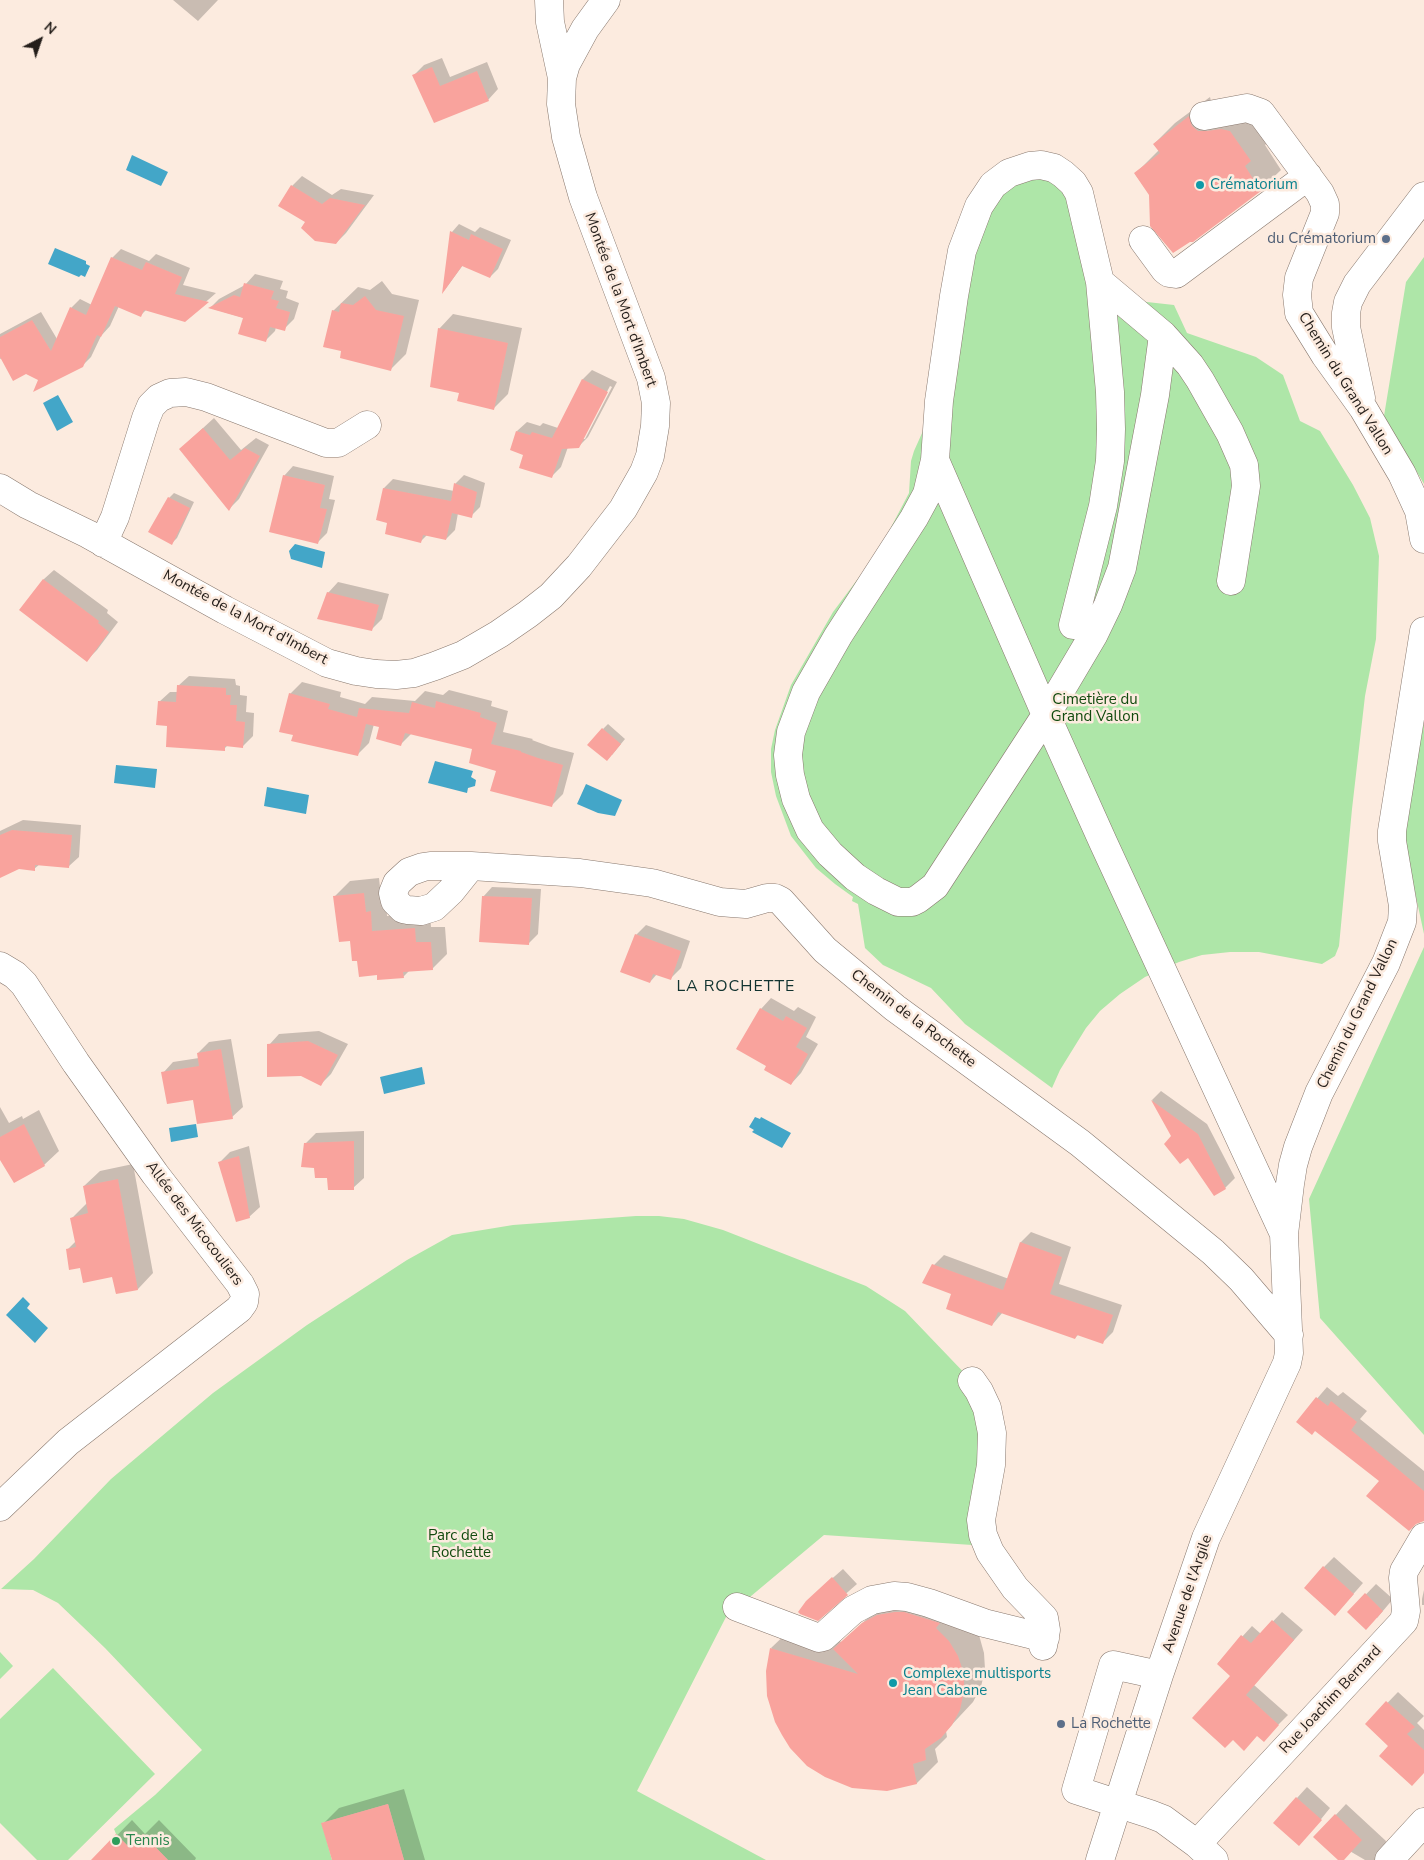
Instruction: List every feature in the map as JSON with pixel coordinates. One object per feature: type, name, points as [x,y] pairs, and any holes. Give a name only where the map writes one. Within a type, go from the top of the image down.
[{"type":"street","points":[[549,0],[550,22],[562,78]]},
{"type":"street","name":"Montée de la Mort d'Imbert","points":[[0,488],[36,509],[104,543],[225,610],[327,663],[356,671],[376,674],[414,673],[463,655],[499,634],[551,596],[601,539],[639,483],[650,456],[655,426],[656,403],[652,378],[582,197],[566,137],[561,104],[562,78],[570,54],[606,0]]},
{"type":"street","points":[[1143,240],[1165,270],[1176,274],[1308,176],[1266,118],[1256,110],[1247,108],[1204,116]]},
{"type":"street","points":[[1073,625],[1103,506],[1110,461],[1110,392],[1100,282],[1082,203],[1072,183],[1063,174],[1054,168],[1041,165],[1030,166],[1010,173],[993,185],[979,206],[962,251],[940,394],[935,460],[928,489],[919,510],[838,636],[806,692],[791,732],[788,755],[790,775],[801,812],[810,830],[855,877],[894,901],[918,900],[935,886],[1046,715],[1094,634],[1108,605],[1122,568],[1155,395],[1163,335]]},
{"type":"street","name":"Chemin du Grand Vallon","points":[[1308,176],[1323,198],[1325,213],[1299,278],[1297,304],[1299,313],[1363,408],[1412,495],[1418,511],[1424,539]]},
{"type":"street","points":[[1363,408],[1346,327],[1348,302],[1357,284],[1424,196]]},
{"type":"street","points":[[1100,282],[1163,335],[1190,365],[1230,433],[1244,465],[1246,486],[1231,581]]},
{"type":"street","points":[[104,543],[115,517],[151,406],[159,398],[170,393],[186,392],[200,395],[326,443],[338,442],[367,425]]},
{"type":"street","points":[[935,460],[1102,842],[1284,1234]]},
{"type":"street","name":"Chemin du Grand Vallon","points":[[1289,1335],[1284,1234],[1291,1174],[1298,1147],[1325,1080],[1386,963],[1402,922],[1403,906],[1392,831],[1424,631]]},
{"type":"street","name":"Chemin de la Rochette","points":[[470,866],[580,873],[633,880],[652,883],[720,902],[746,904],[767,898],[775,898],[781,901],[825,950],[894,1008],[1080,1143],[1213,1252],[1241,1279],[1289,1335]]},
{"type":"street","name":"Allée des Micocouliers","points":[[0,966],[24,984],[76,1063],[155,1174],[243,1289],[245,1297],[239,1308],[230,1316],[68,1442],[0,1506]]},
{"type":"street","name":"Avenue de l'Argile","points":[[1100,1860],[1159,1675],[1206,1538],[1285,1370],[1289,1353],[1289,1335]]},
{"type":"street","points":[[737,1607],[820,1638],[853,1610],[872,1600],[894,1596],[907,1597],[1044,1642],[1046,1626],[1044,1618],[1015,1588],[990,1552],[983,1536],[981,1520],[991,1465],[992,1433],[987,1408],[972,1381]]},
{"type":"street","name":"Rue Joachim Bernard","points":[[1206,1852],[1404,1621],[1406,1611],[1404,1571],[1424,1537]]},
{"type":"street","points":[[1159,1675],[1113,1665],[1076,1790],[1163,1819],[1206,1852]]},
{"type":"street","points":[[1388,1860],[1424,1822]]},
{"type":"green space","name":"Cimetière du Grand Vallon","points":[[1048,156],[1110,272],[1129,300],[1174,305],[1187,333],[1256,357],[1283,375],[1300,421],[1320,431],[1353,485],[1370,518],[1379,556],[1376,639],[1365,696],[1339,946],[1335,956],[1322,964],[1259,952],[1230,952],[1202,955],[1179,962],[1145,977],[1120,994],[1100,1011],[1086,1028],[1060,1070],[1052,1088],[965,1024],[931,988],[883,965],[865,948],[858,904],[852,901],[853,897],[816,868],[791,836],[776,796],[771,772],[771,749],[775,730],[791,685],[833,612],[872,560],[909,493],[911,461],[931,413],[967,221]]},
{"type":"green space","points":[[1424,257],[1424,484],[1384,416],[1406,282]]},
{"type":"green space","points":[[1424,722],[1424,934],[1403,836]]},
{"type":"green space","points":[[1424,947],[1424,1435],[1320,1318],[1309,1199]]},
{"type":"green space","name":"Parc de la Rochette","points":[[636,1216],[684,1219],[723,1230],[866,1286],[905,1311],[972,1381],[979,1391],[987,1546],[824,1535],[726,1617],[637,1791],[766,1860],[404,1860],[388,1804],[322,1823],[332,1860],[168,1860],[143,1835],[130,1848],[116,1834],[114,1829],[155,1795],[202,1750],[105,1648],[58,1603],[33,1590],[1,1589],[34,1559],[111,1479],[213,1393],[307,1325],[407,1260],[452,1235],[513,1225]]},
{"type":"green space","points":[[0,1652],[13,1666],[0,1679]]},
{"type":"green space","points":[[53,1668],[155,1774],[68,1860],[37,1860],[0,1823],[0,1719]]},
{"type":"water","points":[[132,155],[168,172],[161,186],[126,170]]},
{"type":"water","points":[[55,248],[86,261],[86,264],[90,266],[85,277],[81,275],[79,277],[48,264]]},
{"type":"water","points":[[58,395],[73,422],[57,431],[43,403]]},
{"type":"water","points":[[295,544],[325,552],[322,568],[291,559],[289,551]]},
{"type":"water","points":[[435,761],[473,771],[471,777],[476,780],[475,786],[468,788],[467,793],[428,783]]},
{"type":"water","points":[[116,765],[157,769],[155,788],[114,783]]},
{"type":"water","points":[[586,784],[622,800],[615,816],[598,813],[577,804]]},
{"type":"water","points":[[267,787],[309,795],[306,814],[264,806]]},
{"type":"water","points":[[422,1067],[425,1084],[384,1094],[380,1077]]},
{"type":"water","points":[[755,1117],[760,1119],[761,1117],[791,1133],[782,1148],[752,1132],[754,1130],[749,1127]]},
{"type":"water","points":[[196,1124],[198,1137],[171,1142],[169,1128]]},
{"type":"water","points":[[23,1297],[30,1304],[27,1308],[48,1328],[35,1343],[6,1315]]},
{"type":"building","points":[[432,67],[440,86],[477,71],[489,101],[434,123],[412,75]]},
{"type":"building","name":"Crématorium","points":[[1189,116],[1192,126],[1198,131],[1221,129],[1230,131],[1251,161],[1245,166],[1261,191],[1193,242],[1173,253],[1150,226],[1149,195],[1134,173],[1160,153],[1153,144]]},
{"type":"building","points":[[291,185],[322,204],[330,198],[365,205],[336,244],[315,241],[301,228],[305,222],[278,206]]},
{"type":"building","points":[[450,231],[469,240],[471,234],[503,249],[490,278],[462,266],[442,294]]},
{"type":"building","points":[[111,257],[142,270],[146,262],[182,277],[175,294],[209,302],[185,322],[144,310],[141,317],[115,306],[101,337],[97,335],[83,367],[33,392],[38,380],[26,374],[13,381],[0,357],[0,337],[32,320],[51,351],[70,307],[86,315]]},
{"type":"building","points":[[244,283],[274,291],[271,299],[279,301],[276,308],[290,312],[285,331],[270,327],[266,342],[238,334],[243,318],[208,308],[234,295],[240,297]]},
{"type":"building","points":[[365,296],[376,310],[404,316],[391,371],[340,358],[341,351],[323,347],[332,310],[339,312],[341,303],[353,305]]},
{"type":"building","points":[[438,328],[508,343],[494,410],[457,401],[459,393],[430,387]]},
{"type":"building","points":[[582,379],[608,392],[579,448],[562,449],[552,478],[519,468],[523,455],[510,450],[516,431],[530,435],[532,432],[552,438]]},
{"type":"building","points":[[203,428],[230,460],[245,448],[260,456],[229,511],[179,449]]},
{"type":"building","points":[[283,475],[325,485],[320,508],[327,509],[318,544],[269,532]]},
{"type":"building","points":[[454,483],[477,492],[472,518],[452,513],[446,540],[423,535],[421,543],[385,534],[387,523],[376,520],[383,488],[451,501]]},
{"type":"building","points":[[168,497],[190,508],[172,545],[148,532]]},
{"type":"building","points":[[43,579],[99,621],[98,623],[109,632],[87,662],[19,610]]},
{"type":"building","points":[[327,592],[379,605],[372,631],[317,619]]},
{"type":"building","points":[[177,685],[226,688],[226,695],[231,695],[230,705],[237,705],[236,721],[245,722],[243,748],[225,746],[225,751],[166,747],[167,726],[156,725],[158,701],[176,702]]},
{"type":"building","points":[[289,693],[330,704],[328,709],[357,717],[359,708],[409,713],[412,702],[435,708],[436,701],[481,713],[480,717],[497,723],[491,744],[521,751],[563,765],[552,807],[490,791],[496,771],[469,763],[472,749],[405,733],[401,746],[376,739],[379,727],[366,724],[358,756],[291,741],[293,735],[279,732]]},
{"type":"building","points":[[602,728],[621,744],[607,761],[587,745]]},
{"type":"building","points":[[12,830],[72,835],[69,868],[35,865],[35,871],[19,869],[0,878],[0,835]]},
{"type":"building","points":[[364,893],[366,912],[371,911],[372,931],[415,928],[416,942],[431,942],[433,970],[403,972],[404,978],[377,980],[377,975],[359,977],[357,961],[352,961],[350,941],[339,942],[333,896]]},
{"type":"building","points":[[482,896],[532,898],[529,945],[479,942]]},
{"type":"building","points":[[635,934],[681,951],[671,980],[653,974],[650,983],[620,972]]},
{"type":"building","points":[[760,1008],[783,1021],[786,1016],[807,1028],[796,1047],[808,1054],[791,1085],[764,1070],[766,1066],[736,1049]]},
{"type":"building","points":[[308,1041],[338,1055],[321,1086],[301,1076],[267,1077],[267,1044]]},
{"type":"building","points":[[221,1049],[233,1119],[197,1124],[193,1100],[167,1104],[161,1072],[199,1066],[197,1053]]},
{"type":"building","points":[[1151,1100],[1198,1134],[1226,1189],[1214,1196],[1188,1158],[1180,1164],[1164,1144],[1171,1136]]},
{"type":"building","points":[[24,1124],[45,1166],[14,1183],[0,1160],[0,1137]]},
{"type":"building","points":[[354,1141],[354,1190],[328,1190],[327,1178],[315,1178],[314,1168],[301,1167],[304,1143]]},
{"type":"building","points":[[239,1156],[250,1218],[236,1222],[218,1162]]},
{"type":"building","points":[[118,1179],[138,1290],[116,1294],[112,1277],[83,1283],[80,1268],[69,1270],[66,1249],[76,1247],[70,1218],[88,1213],[83,1186]]},
{"type":"building","points":[[1020,1242],[1062,1257],[1050,1294],[1113,1315],[1103,1344],[1077,1335],[1075,1339],[998,1312],[992,1326],[946,1309],[951,1294],[922,1283],[932,1264],[1003,1290]]},
{"type":"building","points":[[1316,1397],[1328,1406],[1331,1401],[1357,1422],[1351,1430],[1424,1491],[1424,1521],[1416,1524],[1409,1531],[1366,1496],[1379,1481],[1315,1431],[1312,1435],[1296,1422]]},
{"type":"building","points":[[1323,1566],[1354,1594],[1335,1616],[1304,1588]]},
{"type":"building","points":[[832,1577],[848,1595],[818,1621],[800,1614],[798,1612],[806,1601]]},
{"type":"building","points":[[1365,1593],[1383,1611],[1366,1630],[1347,1612]]},
{"type":"building","name":"Complexe multisports Jean Cabane","points":[[904,1612],[940,1623],[936,1628],[949,1641],[958,1656],[964,1674],[964,1691],[960,1710],[952,1725],[941,1738],[925,1749],[926,1760],[913,1764],[917,1784],[887,1791],[852,1788],[825,1777],[807,1766],[790,1748],[782,1735],[775,1722],[767,1696],[766,1671],[770,1648],[858,1674],[833,1649],[862,1623],[877,1615]]},
{"type":"building","points":[[1272,1620],[1294,1640],[1246,1695],[1279,1725],[1264,1742],[1257,1736],[1244,1751],[1233,1740],[1225,1748],[1192,1718],[1230,1676],[1217,1664],[1241,1635],[1251,1643]]},
{"type":"building","points":[[1386,1701],[1415,1727],[1407,1734],[1424,1750],[1424,1773],[1412,1786],[1379,1756],[1388,1746],[1365,1724]]},
{"type":"building","points":[[1296,1797],[1322,1820],[1299,1846],[1273,1823]]},
{"type":"building","points":[[388,1804],[404,1860],[332,1860],[321,1823]]},
{"type":"building","points":[[1335,1814],[1362,1840],[1344,1860],[1338,1860],[1313,1837]]},
{"type":"building","name":"Tennis","points":[[116,1834],[130,1848],[143,1834],[168,1860],[91,1860]]},
{"type":"place","name":"Crématorium","points":[[1200,185]]},
{"type":"place","name":"du Crématorium","points":[[1386,239]]},
{"type":"place","name":"Complexe multisports Jean Cabane","points":[[893,1683]]},
{"type":"place","name":"La Rochette","points":[[1061,1724]]},
{"type":"place","name":"Tennis","points":[[116,1841]]},
{"type":"district","name":"LA ROCHETTE","points":[[736,987]]}]
